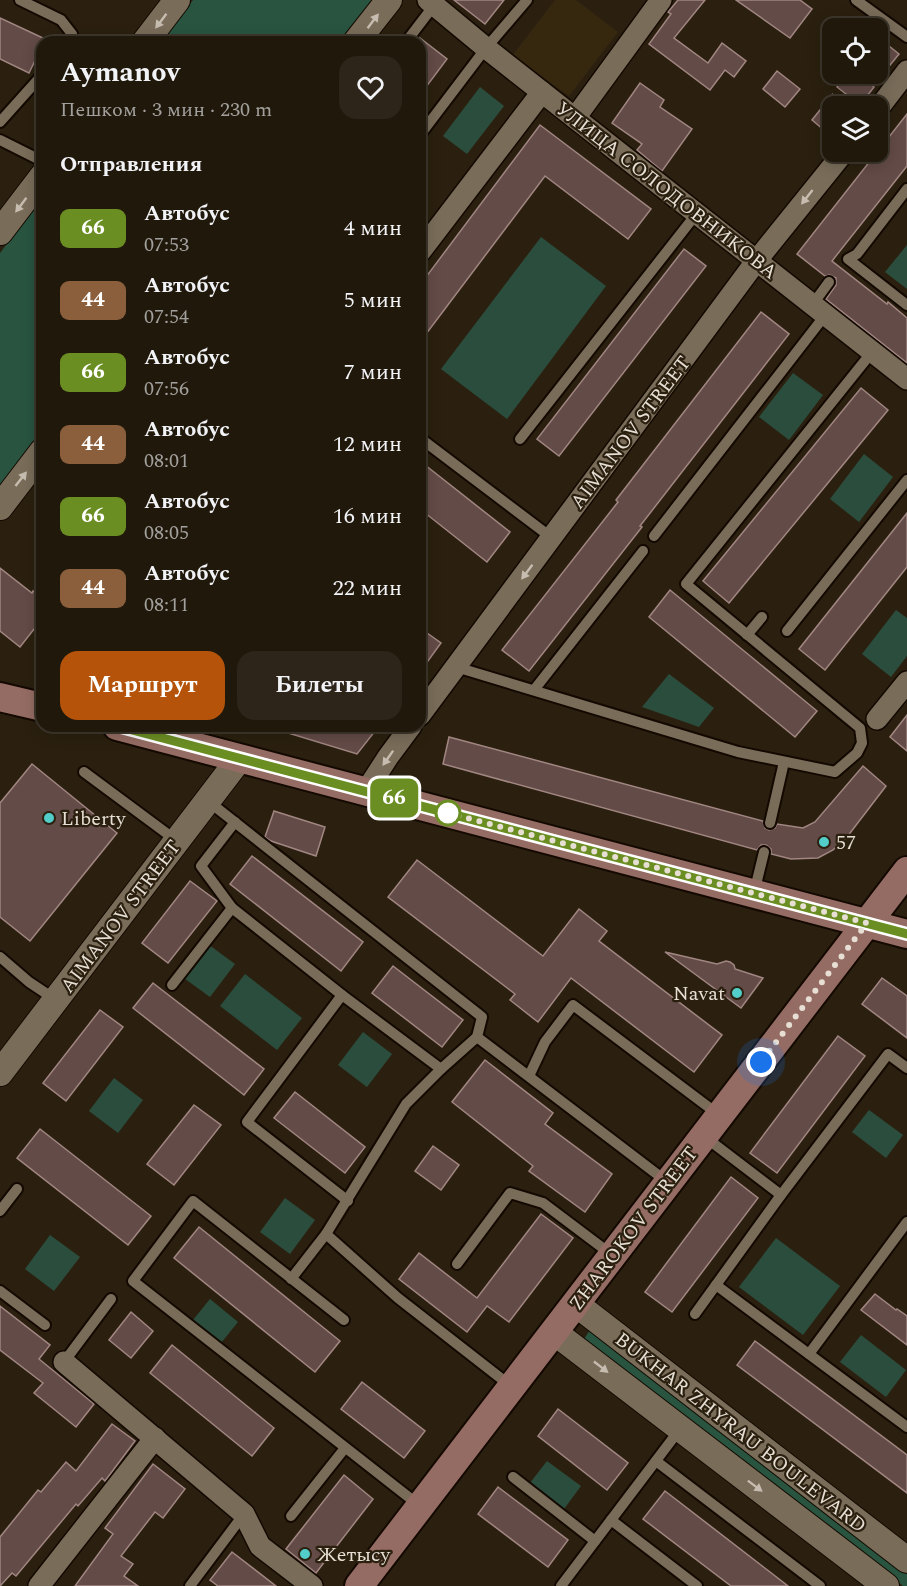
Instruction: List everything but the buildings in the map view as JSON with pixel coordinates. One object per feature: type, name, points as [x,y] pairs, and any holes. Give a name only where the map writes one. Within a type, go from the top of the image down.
[{"type":"main road","points":[[0,697],[36,706]]},
{"type":"main road","points":[[141,732],[907,934]]},
{"type":"main road","name":"ZHAROKOV STREET","points":[[359,1586],[907,871]]},
{"type":"street","points":[[150,36],[177,0]]},
{"type":"street","points":[[361,36],[388,0]]},
{"type":"street","points":[[575,118],[661,0]]},
{"type":"street","name":"УЛИЦА СОЛОДОВНИКОВА","points":[[433,2],[486,48],[907,379]]},
{"type":"street","points":[[888,96],[907,71]]},
{"type":"street","points":[[426,244],[542,92]]},
{"type":"street","name":"AIMANOV STREET","points":[[426,707],[757,261],[836,162]]},
{"type":"street","points":[[0,232],[36,185]]},
{"type":"street","points":[[0,507],[36,460]]},
{"type":"street","points":[[877,719],[907,682]]},
{"type":"street","points":[[366,791],[407,732]]},
{"type":"street","name":"AIMANOV STREET","points":[[0,1073],[240,758]]},
{"type":"street","name":"BUKHAR ZHYRAU BOULEVARD","points":[[576,1304],[907,1560]]},
{"type":"street","name":"BUKHAR ZHYRAU BOULEVARD","points":[[554,1332],[886,1586]]},
{"type":"street","points":[[64,1362],[244,1514],[260,1546],[312,1586]]},
{"type":"street","points":[[39,1586],[155,1438]]},
{"type":"lane","points":[[20,0],[61,20],[72,34],[71,36]]},
{"type":"lane","points":[[426,127],[486,48],[527,0]]},
{"type":"lane","points":[[856,0],[907,37]]},
{"type":"lane","points":[[410,36],[433,2]]},
{"type":"lane","points":[[0,122],[36,82]]},
{"type":"lane","points":[[0,140],[36,158]]},
{"type":"lane","points":[[907,189],[857,254],[849,259],[907,305]]},
{"type":"lane","points":[[520,439],[697,213]]},
{"type":"lane","points":[[654,536],[819,309],[829,282]]},
{"type":"lane","points":[[456,667],[738,752],[835,772],[857,753],[862,743],[860,728],[686,584],[872,352]]},
{"type":"lane","points":[[426,443],[552,538]]},
{"type":"lane","points":[[787,631],[907,480]]},
{"type":"lane","points":[[534,690],[643,551]]},
{"type":"lane","points":[[747,635],[762,616]]},
{"type":"lane","points":[[770,823],[784,762]]},
{"type":"lane","points":[[84,772],[177,841]]},
{"type":"lane","points":[[207,801],[482,1017],[477,1038],[441,1069],[406,1104],[348,1201],[291,1279]]},
{"type":"lane","points":[[235,822],[201,866],[232,908],[441,1069]]},
{"type":"lane","points":[[754,893],[764,852]]},
{"type":"lane","points":[[172,985],[232,908]]},
{"type":"lane","points":[[0,957],[29,982],[56,1000]]},
{"type":"lane","points":[[342,995],[247,1122],[348,1201]]},
{"type":"lane","points":[[529,1076],[545,1042],[573,1005],[711,1126],[781,1195]]},
{"type":"lane","points":[[477,1038],[668,1182]]},
{"type":"lane","points":[[695,1314],[781,1195],[888,1054],[907,1068]]},
{"type":"lane","points":[[0,1211],[17,1189]]},
{"type":"lane","points":[[457,1264],[510,1193],[543,1203],[612,1255]]},
{"type":"lane","points":[[344,1320],[193,1201],[133,1281],[421,1507]]},
{"type":"lane","points":[[809,1354],[907,1222]]},
{"type":"lane","points":[[326,1234],[398,1298],[512,1387]]},
{"type":"lane","points":[[716,1285],[907,1427]]},
{"type":"lane","points":[[0,1291],[45,1325]]},
{"type":"lane","points":[[64,1362],[111,1299]]},
{"type":"lane","points":[[561,1586],[680,1429]]},
{"type":"lane","points":[[291,1516],[345,1448]]},
{"type":"lane","points":[[656,1461],[820,1586]]},
{"type":"lane","points":[[513,1477],[596,1541]]},
{"type":"lane","points":[[190,1586],[244,1514]]},
{"type":"lane","points":[[611,1520],[697,1586]]},
{"type":"shaded area","points":[[555,0],[576,0],[618,32],[569,96],[512,56]]},
{"type":"green space","points":[[193,0],[372,0],[345,36],[166,36]]},
{"type":"green space","points":[[480,87],[504,106],[467,154],[443,136]]},
{"type":"green space","points":[[36,206],[36,441],[0,488],[0,253]]},
{"type":"green space","points":[[541,237],[606,286],[507,419],[441,369]]},
{"type":"green space","points":[[907,245],[907,289],[885,272]]},
{"type":"green space","points":[[793,373],[823,395],[789,440],[759,417]]},
{"type":"green space","points":[[864,454],[893,477],[859,522],[830,499]]},
{"type":"green space","points":[[896,610],[907,618],[907,656],[891,677],[862,654]]},
{"type":"green space","points":[[669,674],[714,708],[699,727],[642,707]]},
{"type":"green space","points":[[205,942],[235,964],[210,997],[181,976]]},
{"type":"green space","points":[[245,974],[302,1018],[277,1050],[220,1006]]},
{"type":"green space","points":[[363,1032],[392,1054],[367,1087],[338,1065]]},
{"type":"green space","points":[[114,1078],[143,1100],[118,1133],[89,1111]]},
{"type":"green space","points":[[869,1110],[903,1135],[886,1158],[852,1132]]},
{"type":"green space","points":[[285,1198],[315,1220],[290,1254],[260,1232]]},
{"type":"green space","points":[[50,1235],[80,1257],[54,1291],[25,1269]]},
{"type":"green space","points":[[776,1238],[840,1286],[803,1335],[739,1287]]},
{"type":"green space","points":[[210,1299],[238,1322],[221,1343],[193,1320]]},
{"type":"green space","points":[[590,1330],[907,1571],[907,1586],[903,1586],[584,1339]]},
{"type":"green space","points":[[861,1335],[906,1370],[886,1397],[840,1362]]},
{"type":"green space","points":[[547,1461],[581,1486],[564,1509],[530,1483]]},
{"type":"bus line","name":"66","points":[[140,732],[907,934]]},
{"type":"place","name":"Liberty","points":[[49,818]]},
{"type":"place","name":"57","points":[[824,842]]},
{"type":"place","name":"Navat","points":[[737,993]]},
{"type":"place","name":"Жетысу","points":[[305,1554]]},
{"type":"route","points":[[448,813],[867,923],[761,1062]]}]
